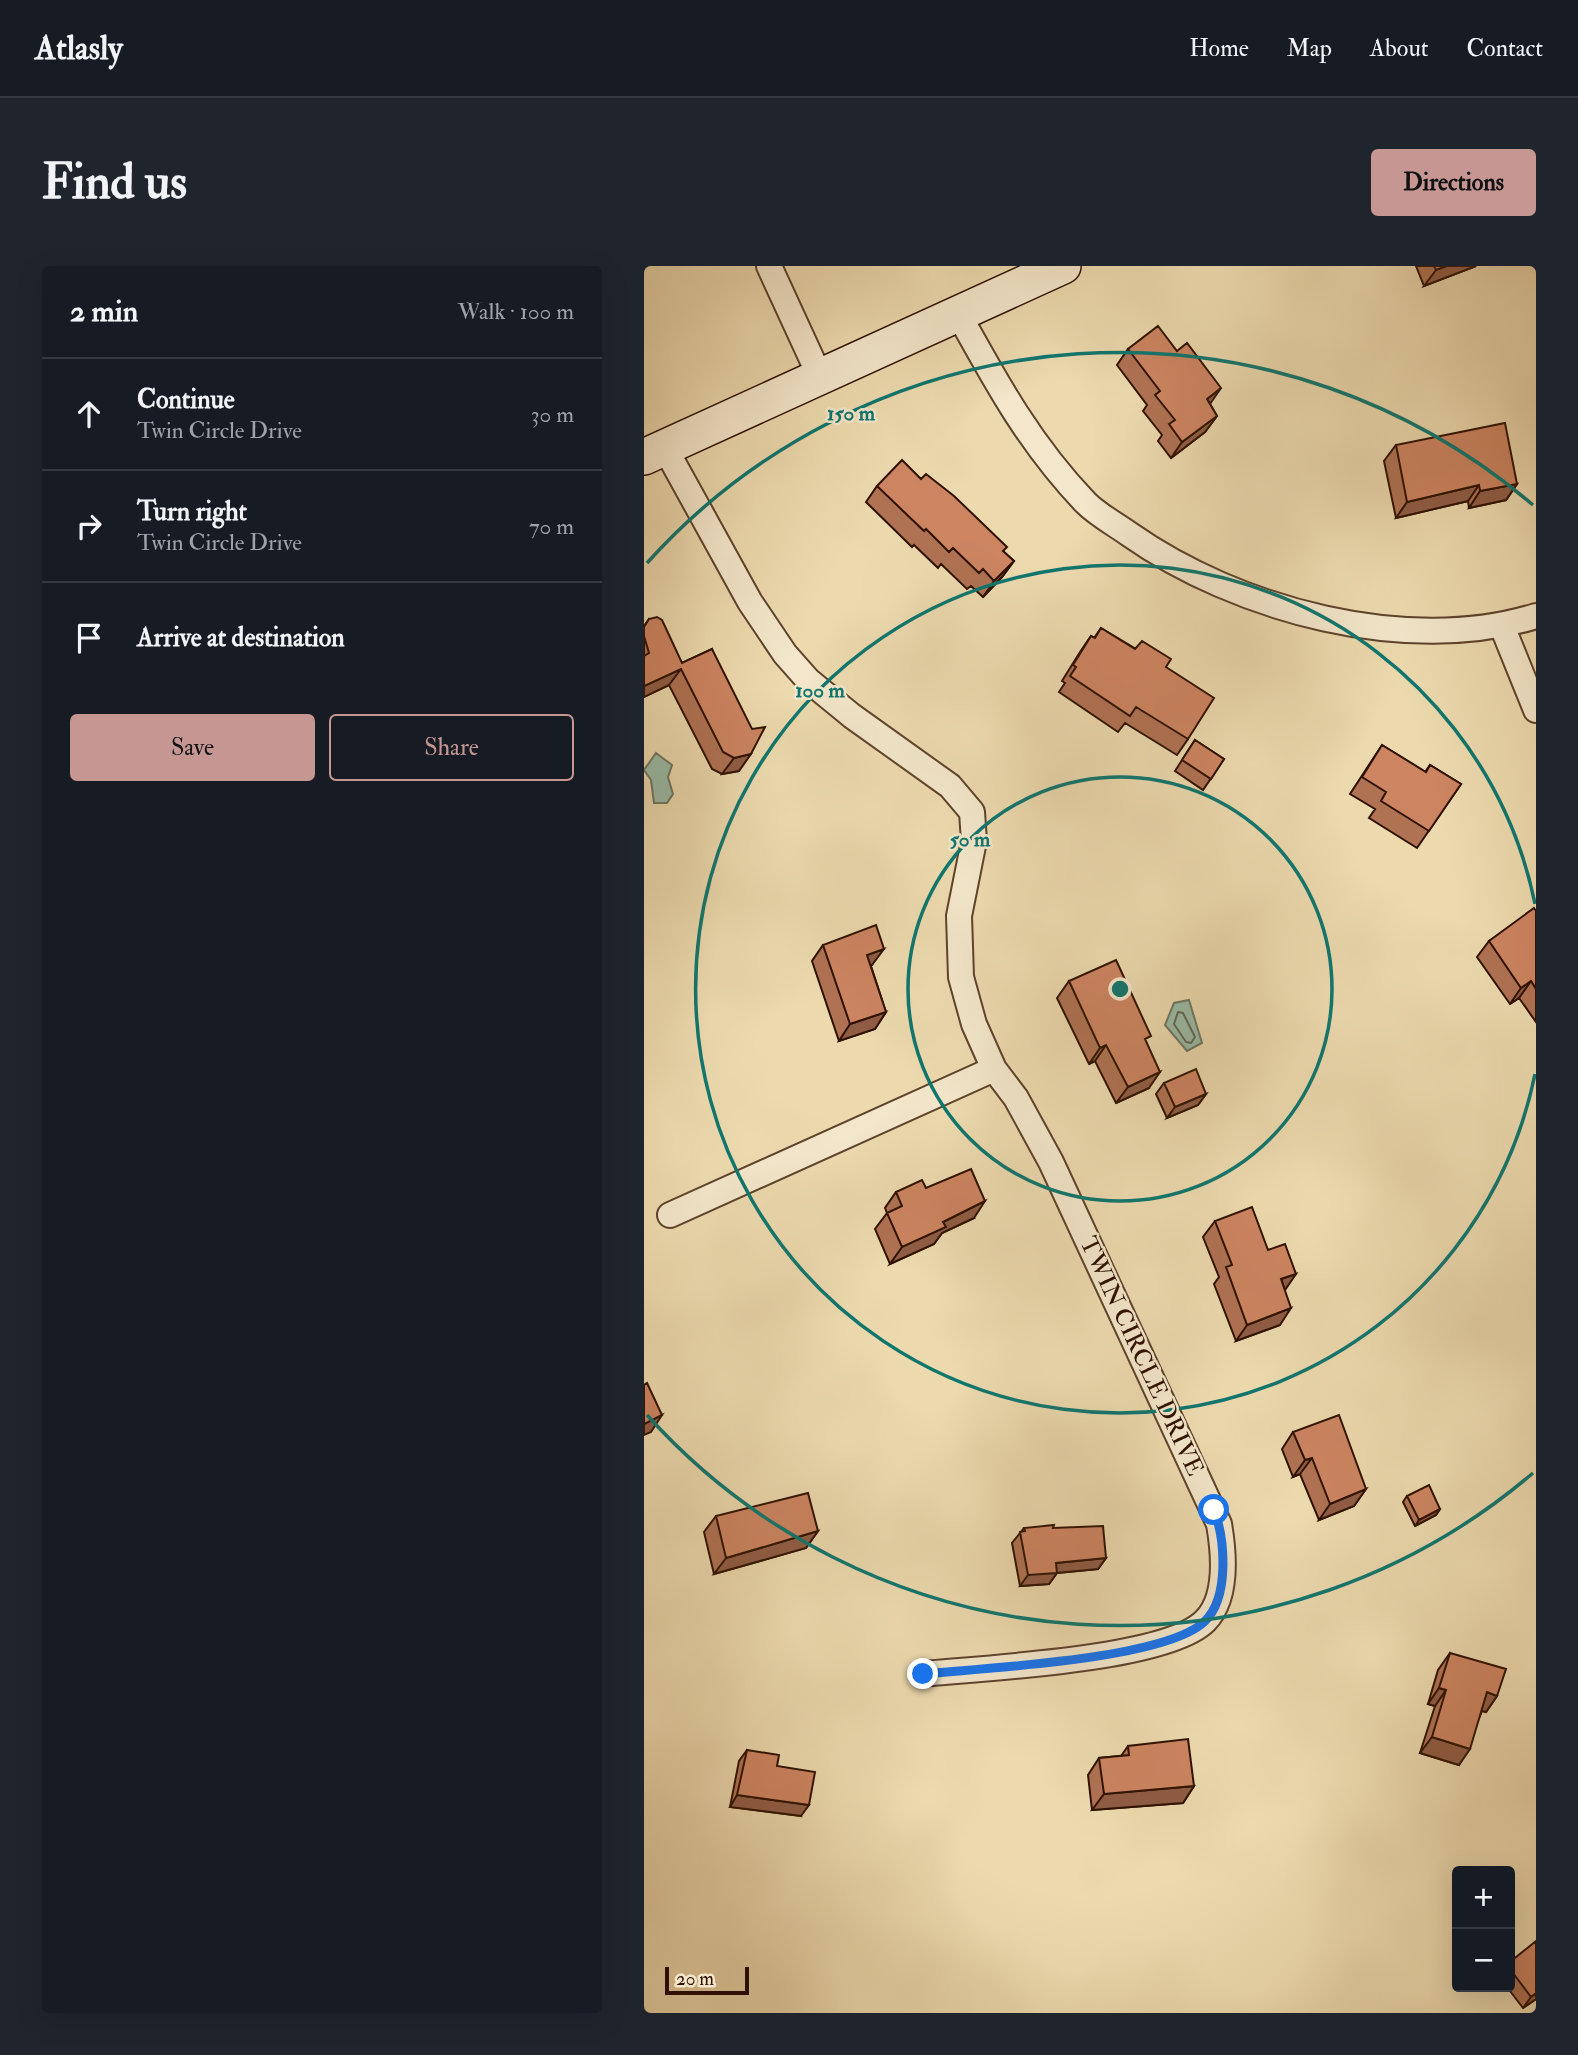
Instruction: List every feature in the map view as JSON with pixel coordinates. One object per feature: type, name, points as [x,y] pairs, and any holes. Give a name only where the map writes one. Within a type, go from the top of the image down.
[{"type":"street","points":[[769,266],[821,379]]},
{"type":"street","points":[[654,453],[821,379],[1063,266]]},
{"type":"street","points":[[959,315],[1026,432],[1088,505],[1196,575],[1259,601],[1308,615],[1356,624],[1420,629],[1502,626],[1536,615]]},
{"type":"street","name":"TWIN CIRCLE DRIVE","points":[[654,453],[785,654],[808,680],[852,716],[950,786],[972,812],[976,831],[959,916],[961,977],[974,1024],[994,1069],[1016,1098],[1051,1162],[1214,1510],[1222,1539],[1222,1574],[1216,1601],[1205,1621],[1171,1639],[1097,1656],[923,1674]]},
{"type":"street","points":[[1502,626],[1536,710]]},
{"type":"street","points":[[670,1215],[994,1069]]},
{"type":"water","points":[[656,753],[672,765],[668,777],[673,794],[667,803],[654,803],[651,780],[644,770]]},
{"type":"water","points":[[1189,1000],[1202,1043],[1187,1051],[1165,1025],[1174,1003]]},
{"type":"building","points":[[1158,326],[1177,351],[1187,343],[1221,388],[1207,399],[1217,416],[1182,442],[1169,424],[1175,420],[1155,395],[1160,391],[1128,349]]},
{"type":"building","points":[[1505,423],[1517,484],[1480,491],[1479,485],[1407,502],[1396,445]]},
{"type":"building","points":[[902,460],[921,479],[926,474],[954,496],[1007,547],[1003,551],[1014,561],[994,581],[983,569],[979,573],[953,548],[949,552],[877,486]]},
{"type":"building","points":[[657,617],[662,620],[682,663],[712,649],[752,729],[765,727],[751,754],[734,758],[723,752],[681,669],[644,686],[644,656],[649,653],[644,627],[649,619]]},
{"type":"building","points":[[1101,628],[1135,649],[1142,641],[1171,659],[1166,667],[1214,698],[1188,739],[1136,707],[1130,716],[1070,676],[1076,667],[1073,665],[1091,636],[1095,638]]},
{"type":"building","points":[[1195,740],[1224,759],[1211,779],[1182,760]]},
{"type":"building","points":[[1382,745],[1426,772],[1430,765],[1461,784],[1429,831],[1381,801],[1386,792],[1362,777]]},
{"type":"building","points":[[1534,908],[1536,989],[1531,981],[1521,988],[1489,941]]},
{"type":"building","points":[[876,925],[884,949],[867,955],[886,1012],[850,1024],[823,945]]},
{"type":"building","points":[[1116,960],[1151,1036],[1145,1039],[1160,1072],[1128,1087],[1106,1045],[1100,1048],[1069,981]]},
{"type":"building","points":[[1196,1069],[1206,1094],[1175,1107],[1164,1083]]},
{"type":"building","points":[[971,1169],[985,1201],[943,1222],[946,1227],[902,1247],[887,1213],[902,1206],[896,1192],[922,1180],[926,1188]]},
{"type":"building","points":[[1252,1207],[1268,1250],[1285,1244],[1296,1274],[1281,1279],[1291,1308],[1247,1325],[1226,1267],[1232,1265],[1215,1221]]},
{"type":"building","points":[[647,1383],[662,1415],[644,1424],[644,1385]]},
{"type":"building","points":[[1339,1415],[1366,1489],[1330,1504],[1312,1458],[1305,1460],[1293,1432]]},
{"type":"building","points":[[1429,1485],[1440,1509],[1419,1520],[1407,1496]]},
{"type":"building","points":[[808,1493],[818,1531],[726,1558],[716,1516]]},
{"type":"building","points":[[1054,1525],[1053,1528],[1103,1526],[1106,1558],[1056,1563],[1057,1573],[1028,1575],[1020,1532],[1025,1531],[1024,1528]]},
{"type":"building","points":[[1450,1653],[1506,1669],[1497,1696],[1487,1692],[1470,1749],[1432,1737],[1446,1690],[1439,1688]]},
{"type":"building","points":[[1188,1739],[1194,1786],[1104,1794],[1099,1758],[1129,1755],[1128,1746]]},
{"type":"building","points":[[747,1750],[779,1755],[777,1766],[815,1772],[809,1805],[737,1795]]},
{"type":"building","points":[[1536,1941],[1536,1993],[1531,1997],[1515,1976],[1515,1958]]},
{"type":"route","points":[[923,1674],[1097,1656],[1171,1639],[1195,1628],[1212,1612],[1222,1574],[1224,1554],[1214,1510]]}]
